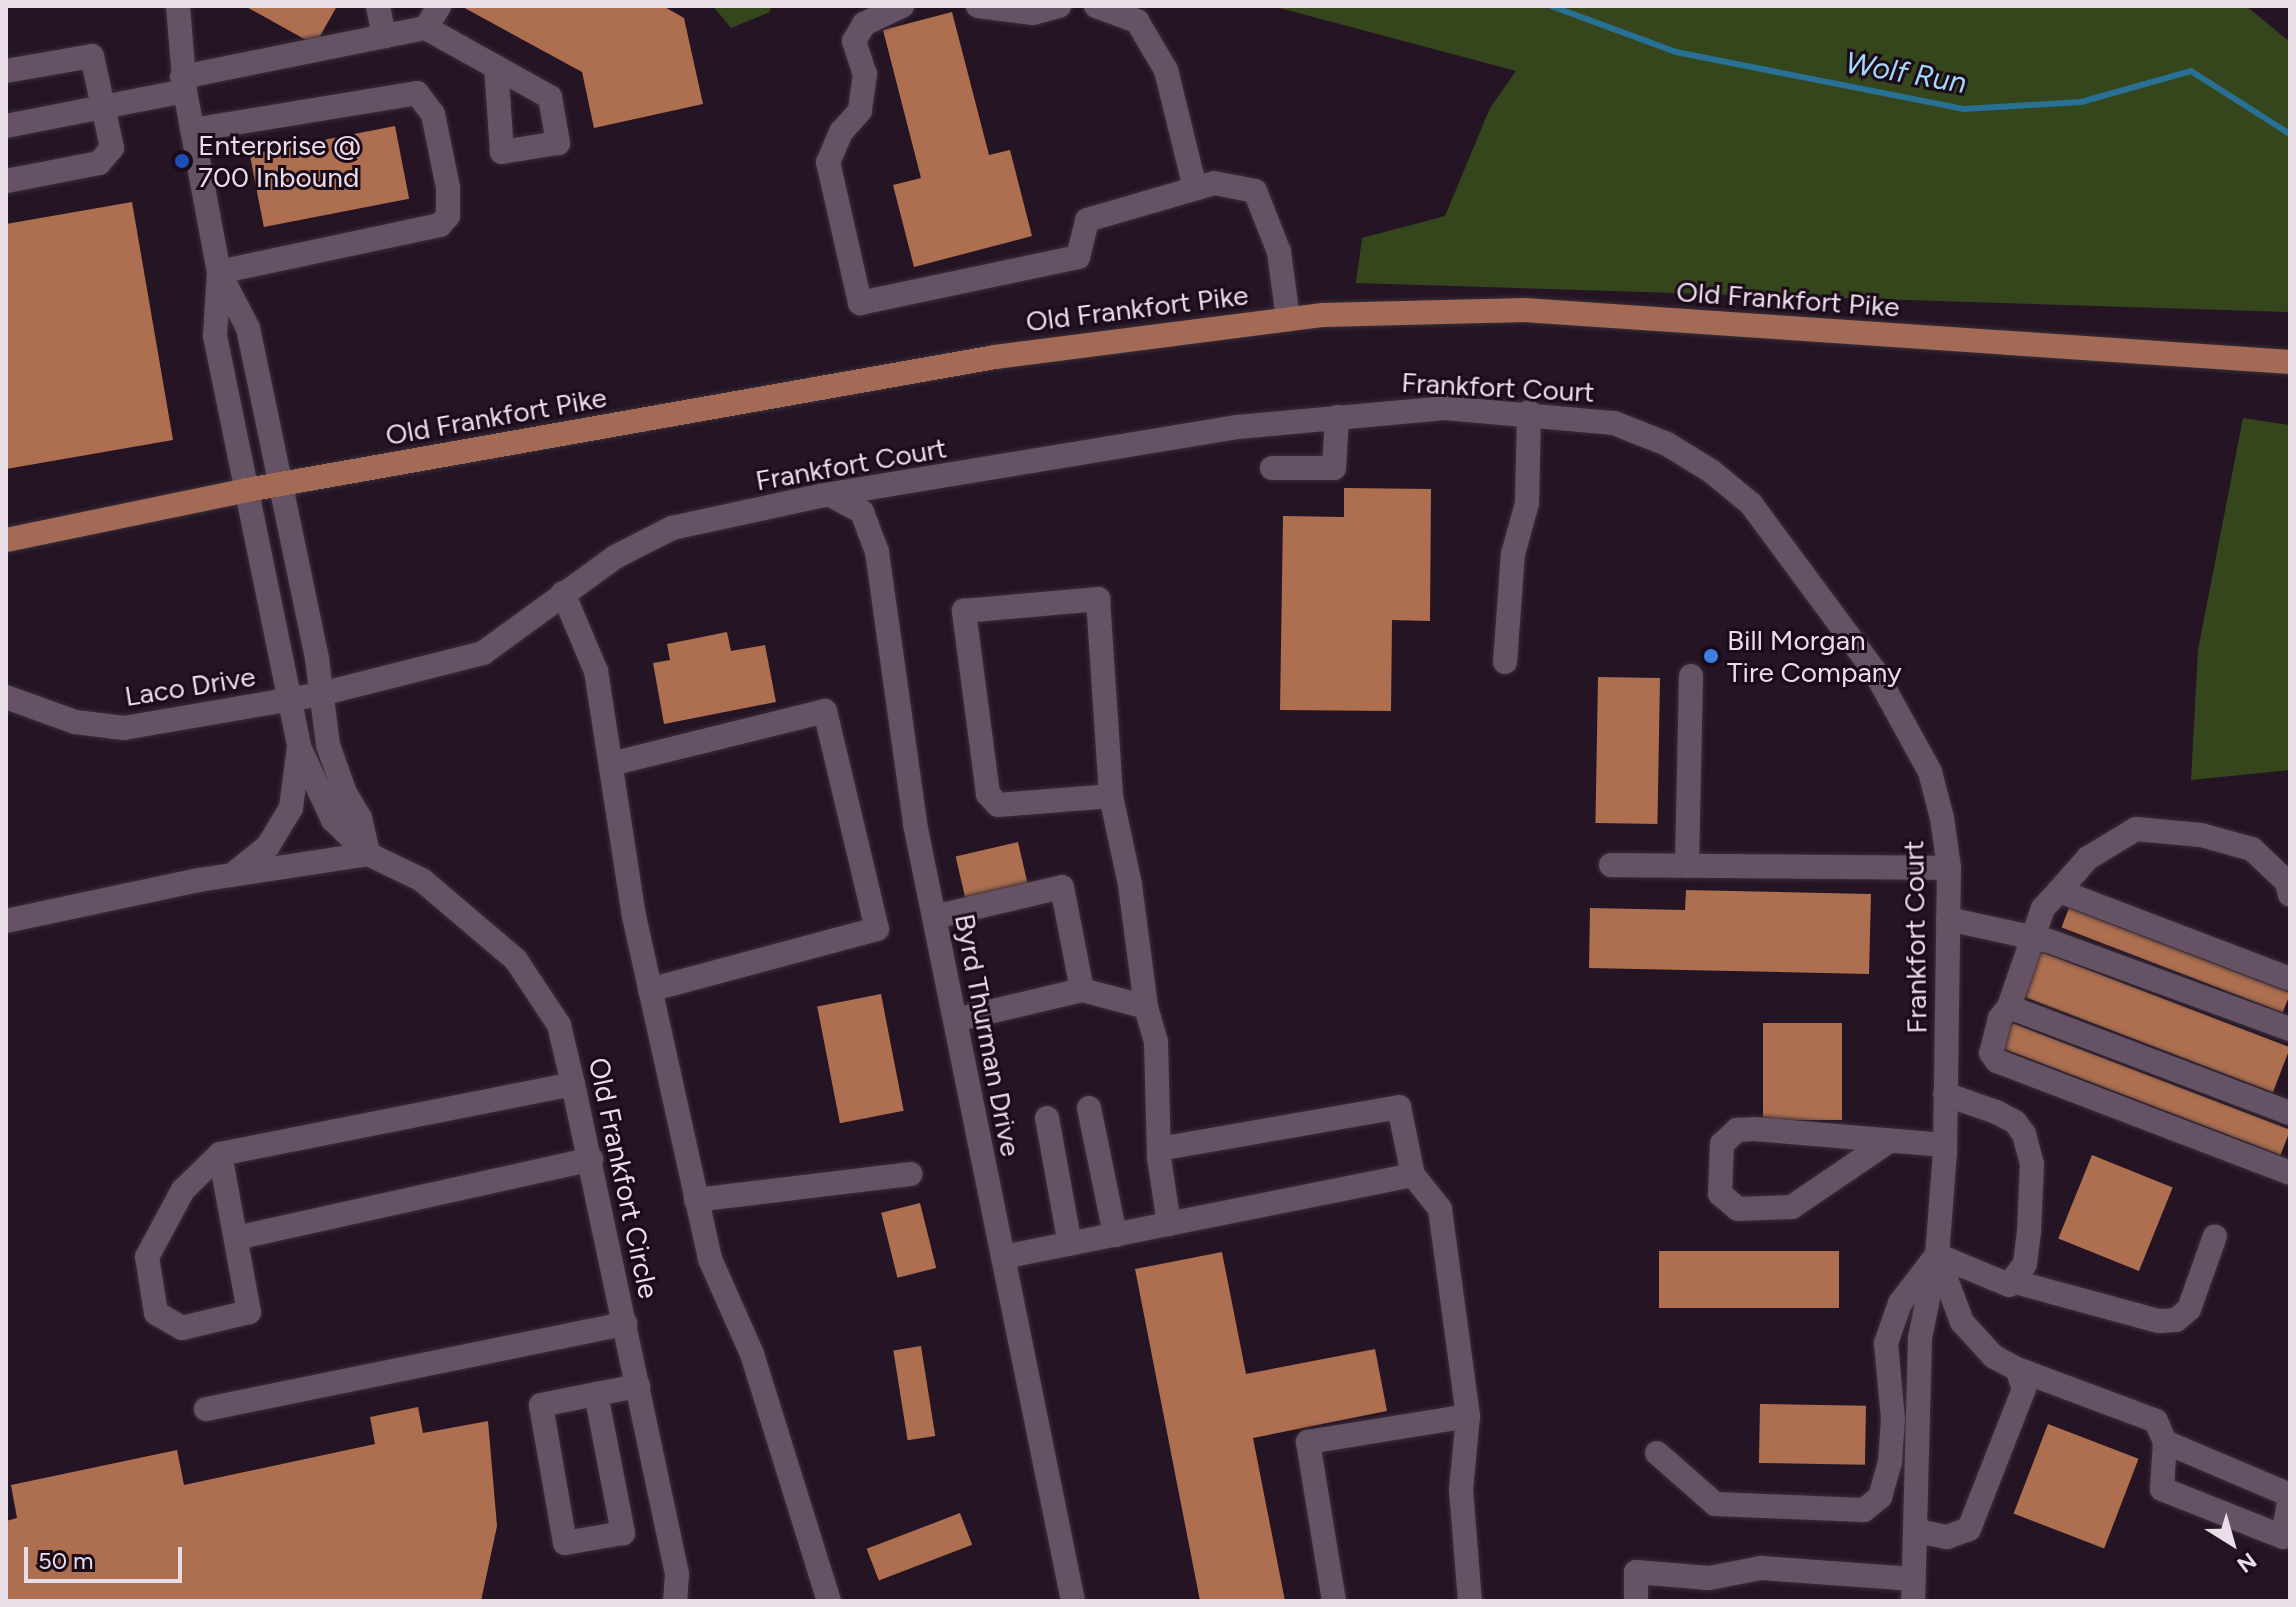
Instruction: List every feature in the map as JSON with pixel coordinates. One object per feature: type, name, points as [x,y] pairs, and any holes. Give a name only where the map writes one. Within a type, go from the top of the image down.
[{"type":"main road","name":"Old Frankfort Pike","points":[[6,540],[247,490],[995,357],[1288,319],[1413,310],[1524,310],[2290,362]]},
{"type":"street","points":[[178,6],[184,84],[219,272],[215,336],[292,699],[299,747],[291,808],[268,846],[234,874]]},
{"type":"street","points":[[378,6],[384,36]]},
{"type":"street","points":[[426,28],[439,6]]},
{"type":"street","points":[[902,6],[864,24],[854,41],[865,74],[860,111],[841,132],[828,162],[860,303],[1078,257],[1087,220],[1214,183],[1255,191],[1279,252],[1288,319]]},
{"type":"street","points":[[978,6],[1033,13],[1059,6]]},
{"type":"street","points":[[1096,6],[1137,21],[1166,70],[1195,188]]},
{"type":"street","points":[[6,126],[426,28],[496,67]]},
{"type":"street","points":[[6,71],[92,56],[112,148],[108,156],[89,166],[6,181]]},
{"type":"street","points":[[192,130],[417,93],[433,114],[448,188],[448,216],[440,225],[219,272]]},
{"type":"street","points":[[6,921],[234,874],[368,854],[366,834],[328,745],[321,694],[248,328],[219,272]]},
{"type":"street","name":"Frankfort Court","points":[[292,699],[483,653],[563,593],[642,540],[672,528],[834,497],[1238,427],[1445,408],[1529,412],[1614,423],[1667,444],[1711,471],[1751,504],[1874,670],[1930,772],[1949,868],[1945,1094],[1937,1255],[1920,1338],[1918,1531],[1914,1590]]},
{"type":"street","points":[[1505,662],[1513,554],[1527,503],[1529,412]]},
{"type":"street","points":[[1272,468],[1334,468],[1337,417]]},
{"type":"street","name":"Byrd Thurman Drive","points":[[834,497],[862,512],[877,552],[915,824],[1073,1601]]},
{"type":"street","points":[[563,593],[596,671],[650,990],[710,1259],[752,1354],[829,1601]]},
{"type":"street","points":[[1111,796],[998,805],[988,794],[964,611],[1098,599],[1111,796],[1130,885],[1146,1007],[1156,1042],[1159,1149],[1169,1224]]},
{"type":"street","points":[[1687,866],[1691,676]]},
{"type":"street","name":"Laco Drive","points":[[6,697],[75,722],[124,728],[292,699]]},
{"type":"street","points":[[611,764],[825,711],[877,929],[650,990]]},
{"type":"street","name":"Old Frankfort Circle","points":[[299,747],[333,820],[368,854],[422,880],[516,960],[559,1025],[591,1159],[677,1574],[675,1601]]},
{"type":"street","points":[[2290,895],[2287,882],[2252,849],[2201,835],[2136,829],[2088,858],[2043,908],[2009,1007],[2000,1018],[1991,1053],[1997,1061],[2290,1173]]},
{"type":"street","points":[[1611,865],[1949,868]]},
{"type":"street","points":[[934,917],[1062,887],[1082,990]]},
{"type":"street","points":[[2059,891],[2290,979]]},
{"type":"street","points":[[1948,919],[2032,937],[2290,1029]]},
{"type":"street","points":[[955,1020],[1082,990],[1146,1007]]},
{"type":"street","points":[[2009,1007],[2290,1113]]},
{"type":"street","points":[[220,1154],[249,1312],[182,1328],[156,1313],[147,1257],[183,1190],[220,1154],[573,1084]]},
{"type":"street","points":[[1945,1094],[2005,1117],[2024,1134],[2032,1164],[2029,1232],[2025,1264],[2015,1282]]},
{"type":"street","points":[[1159,1149],[1399,1107],[1413,1175],[1440,1209],[1468,1416],[1461,1490],[1470,1601]]},
{"type":"street","points":[[1089,1108],[1115,1235]]},
{"type":"street","points":[[1047,1118],[1070,1244]]},
{"type":"street","points":[[1889,1141],[1792,1207],[1738,1209],[1720,1194],[1722,1144],[1737,1130],[1889,1141],[1944,1145]]},
{"type":"street","points":[[236,1238],[591,1159]]},
{"type":"street","points":[[696,1200],[910,1174]]},
{"type":"street","points":[[1003,1257],[1413,1175]]},
{"type":"street","points":[[1937,1255],[2001,1285],[2015,1282],[2159,1321],[2176,1320],[2189,1309],[2215,1236]]},
{"type":"street","points":[[1937,1255],[1974,1340],[2017,1369],[2156,1421],[2165,1442],[2162,1489],[2283,1537],[2290,1495],[2165,1442]]},
{"type":"street","points":[[1657,1453],[1715,1504],[1864,1510],[1880,1497],[1890,1462],[1893,1419],[1886,1343],[1900,1303],[1937,1255]]},
{"type":"street","points":[[206,1409],[625,1324]]},
{"type":"street","points":[[1918,1531],[1947,1537],[1969,1529],[2024,1389],[2017,1369]]},
{"type":"street","points":[[596,1394],[623,1533],[565,1543],[541,1405],[596,1394],[638,1386]]},
{"type":"street","points":[[1334,1601],[1308,1442],[1468,1416]]},
{"type":"street","points":[[1636,1601],[1636,1572],[1709,1578],[1761,1568],[1914,1590]]},
{"type":"green space","points":[[713,6],[771,6],[770,12],[731,28]]},
{"type":"green space","points":[[1272,6],[2246,6],[2290,42],[2290,312],[1356,283],[1362,238],[1445,216],[1490,108],[1516,71]]},
{"type":"green space","points":[[2243,418],[2290,425],[2290,770],[2191,780],[2198,650]]},
{"type":"building","points":[[245,6],[337,6],[315,45]]},
{"type":"building","points":[[461,6],[663,6],[684,18],[703,104],[594,128],[582,72]]},
{"type":"building","points":[[952,12],[989,155],[1010,150],[1032,236],[914,267],[893,185],[921,178],[883,30]]},
{"type":"building","points":[[395,126],[409,199],[264,227],[250,154]]},
{"type":"building","points":[[132,202],[173,440],[6,469],[6,224]]},
{"type":"building","points":[[1344,488],[1431,489],[1430,621],[1392,620],[1391,711],[1280,710],[1283,516],[1344,517]]},
{"type":"building","points":[[727,632],[731,651],[765,645],[776,702],[664,724],[653,663],[670,660],[667,644]]},
{"type":"building","points":[[1598,677],[1660,678],[1657,824],[1595,823]]},
{"type":"building","points":[[1018,842],[1029,891],[967,905],[956,856]]},
{"type":"building","points":[[1686,890],[1871,894],[1869,974],[1589,968],[1590,908],[1685,910]]},
{"type":"building","points":[[2069,908],[2290,993],[2283,1013],[2061,928]]},
{"type":"building","points":[[2039,951],[2290,1047],[2273,1092],[2022,996]]},
{"type":"building","points":[[881,994],[904,1111],[840,1123],[817,1006]]},
{"type":"building","points":[[1763,1023],[1842,1023],[1842,1120],[1763,1120]]},
{"type":"building","points":[[2012,1023],[2290,1130],[2281,1155],[2002,1048]]},
{"type":"building","points":[[2092,1155],[2173,1188],[2139,1271],[2058,1238]]},
{"type":"building","points":[[920,1203],[936,1268],[897,1278],[881,1213]]},
{"type":"building","points":[[1659,1251],[1839,1251],[1839,1308],[1659,1308]]},
{"type":"building","points":[[1222,1252],[1246,1374],[1375,1349],[1387,1411],[1253,1438],[1285,1601],[1200,1601],[1135,1269]]},
{"type":"building","points":[[921,1346],[935,1436],[908,1440],[893,1350]]},
{"type":"building","points":[[1760,1404],[1866,1406],[1865,1465],[1759,1463]]},
{"type":"building","points":[[418,1407],[423,1433],[488,1421],[497,1526],[481,1601],[6,1601],[6,1521],[17,1518],[11,1485],[177,1450],[184,1485],[375,1444],[370,1417]]},
{"type":"building","points":[[2048,1424],[2139,1459],[2104,1548],[2014,1514]]},
{"type":"building","points":[[960,1513],[972,1545],[879,1581],[867,1549]]},
{"type":"waterway","name":"Wolf Run","points":[[1551,6],[1676,52],[1964,109],[2081,102],[2191,71],[2290,134]]},
{"type":"place","name":"Enterprise @ 700 Inbound","points":[[182,161]]},
{"type":"place","name":"Bill Morgan Tire Company","points":[[1711,656]]}]
